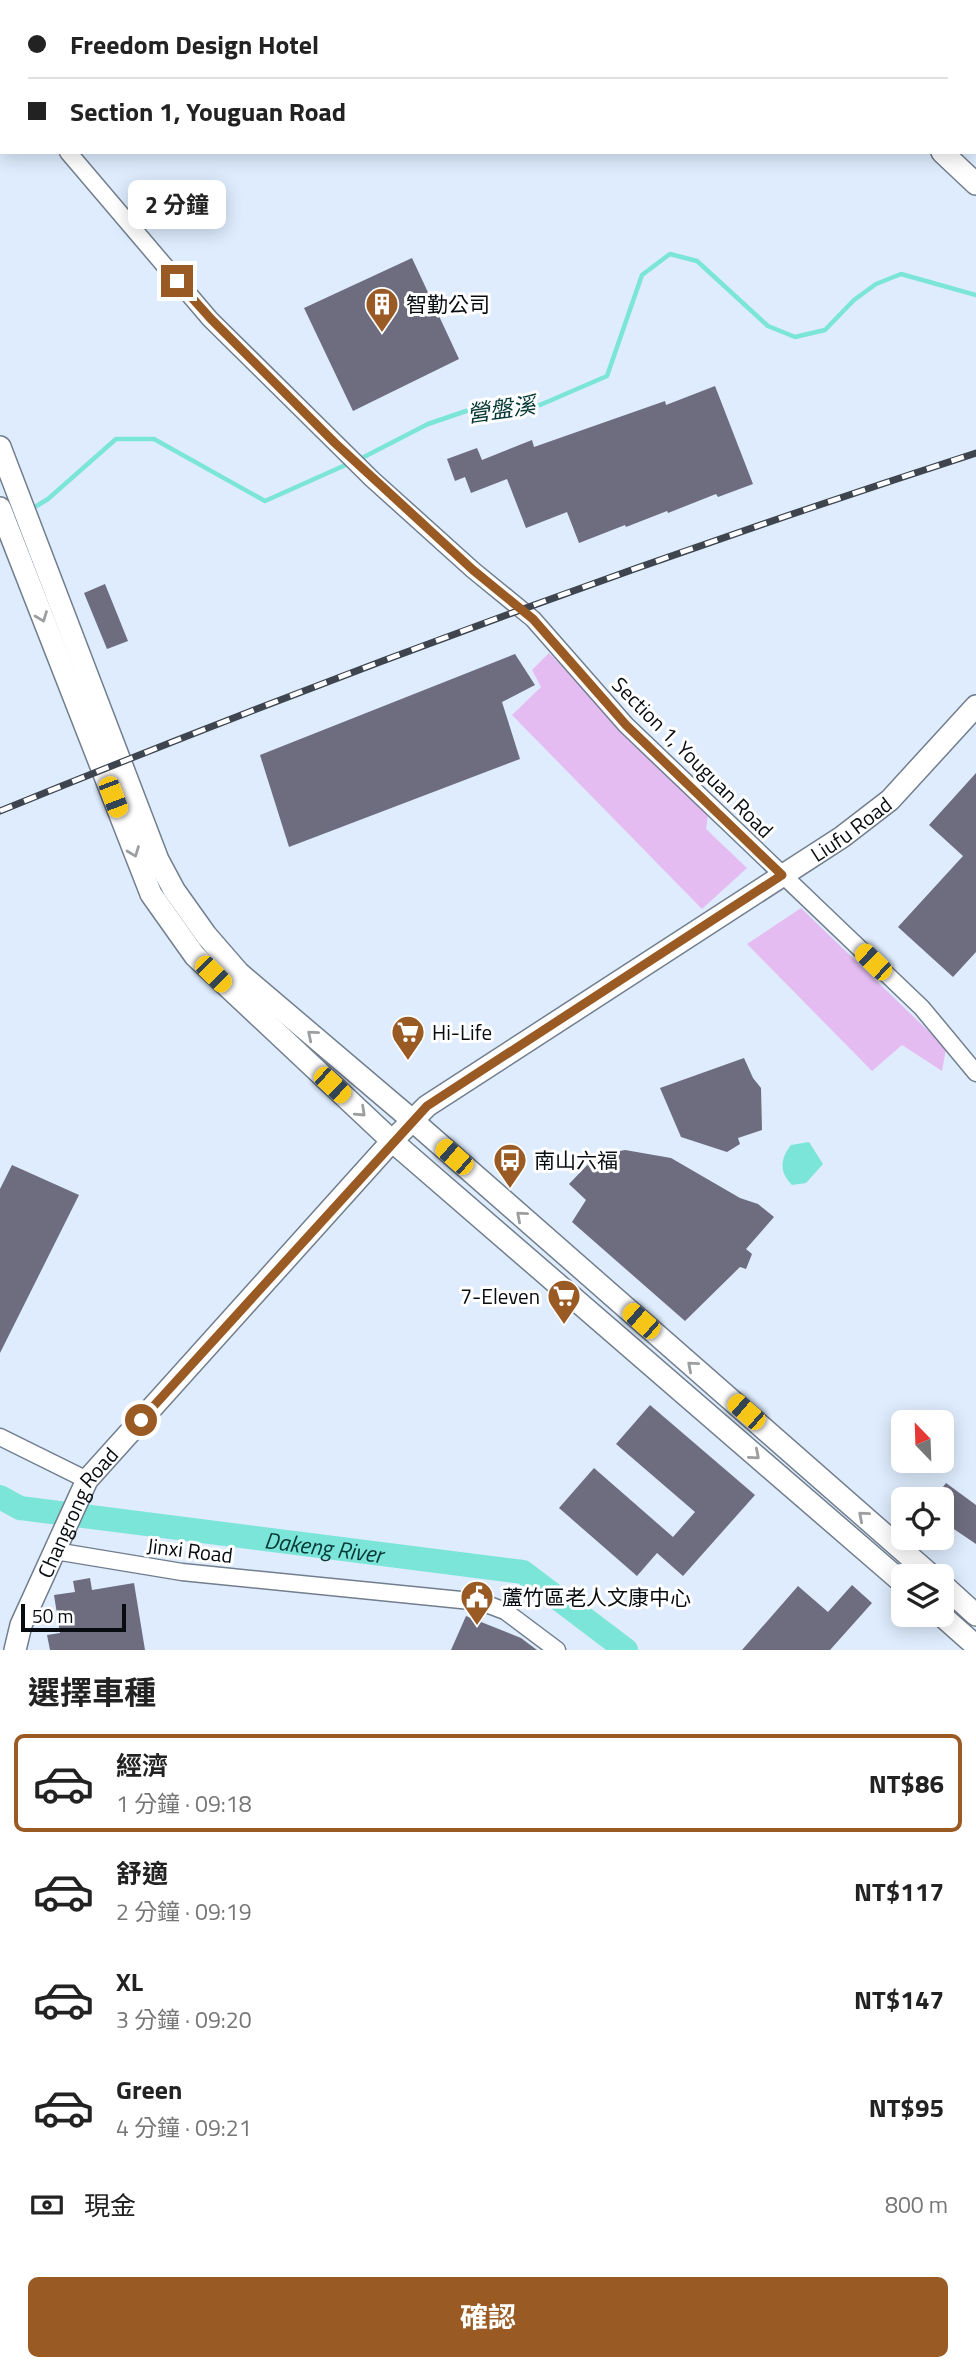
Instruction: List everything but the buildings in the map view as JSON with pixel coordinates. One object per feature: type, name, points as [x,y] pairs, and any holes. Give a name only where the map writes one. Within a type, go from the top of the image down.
[{"type":"street","name":"Section 1, Youguan Road","points":[[70,154],[211,319],[372,479],[473,570],[533,619],[626,725],[922,1008],[976,1073]]},
{"type":"street","points":[[944,154],[976,184]]},
{"type":"street","points":[[0,446],[24,511],[27,549],[150,894],[195,956],[392,1141],[891,1573]]},
{"type":"street","points":[[2,515],[27,549],[158,860],[174,890],[206,935],[239,973],[918,1564]]},
{"type":"street","name":"Liufu Road","points":[[392,1141],[427,1106],[842,837],[890,800],[976,706]]},
{"type":"street","name":"Changrong Road","points":[[15,1650],[21,1625],[84,1486],[392,1141]]},
{"type":"street","points":[[0,1437],[84,1486]]},
{"type":"street","name":"Jinxi Road","points":[[57,1547],[182,1572],[481,1602],[505,1611],[556,1650]]},
{"type":"street","points":[[954,1595],[976,1615]]},
{"type":"street","points":[[954,1626],[976,1645]]},
{"type":"shaded area","points":[[549,653],[708,814],[706,829],[747,868],[702,909],[512,715],[541,687],[532,670]]},
{"type":"shaded area","points":[[801,908],[946,1048],[942,1071],[902,1045],[872,1071],[747,944]]},
{"type":"shaded area","points":[[809,1142],[823,1164],[806,1183],[792,1185],[783,1170],[785,1155],[791,1145]]},
{"type":"waterway","name":"營盤溪","points":[[358,460],[428,424],[475,408],[540,405],[607,376],[642,275],[670,254],[697,261],[768,326],[795,337],[825,330],[854,300],[876,284],[901,274],[976,295]]},
{"type":"waterway","name":"營盤溪","points":[[30,510],[48,499],[116,439],[154,439],[265,501],[350,463]]},
{"type":"waterway","name":"Dakeng River","points":[[0,1497],[20,1508],[523,1572],[626,1650]]},
{"type":"railway","points":[[0,811],[363,668],[485,623],[729,536],[976,453]]},
{"type":"place","name":"智勤公司","points":[[382,334]]},
{"type":"place","name":"Hi-Life","points":[[408,1062]]},
{"type":"place","name":"南山六福","points":[[510,1190]]},
{"type":"place","name":"7-Eleven","points":[[564,1326]]},
{"type":"place","name":"蘆竹區老人文康中心","points":[[477,1627]]},
{"type":"route","points":[[141,1420],[392,1141],[427,1106],[782,875],[626,725],[533,619],[473,570],[372,479],[211,319],[177,281]]}]
